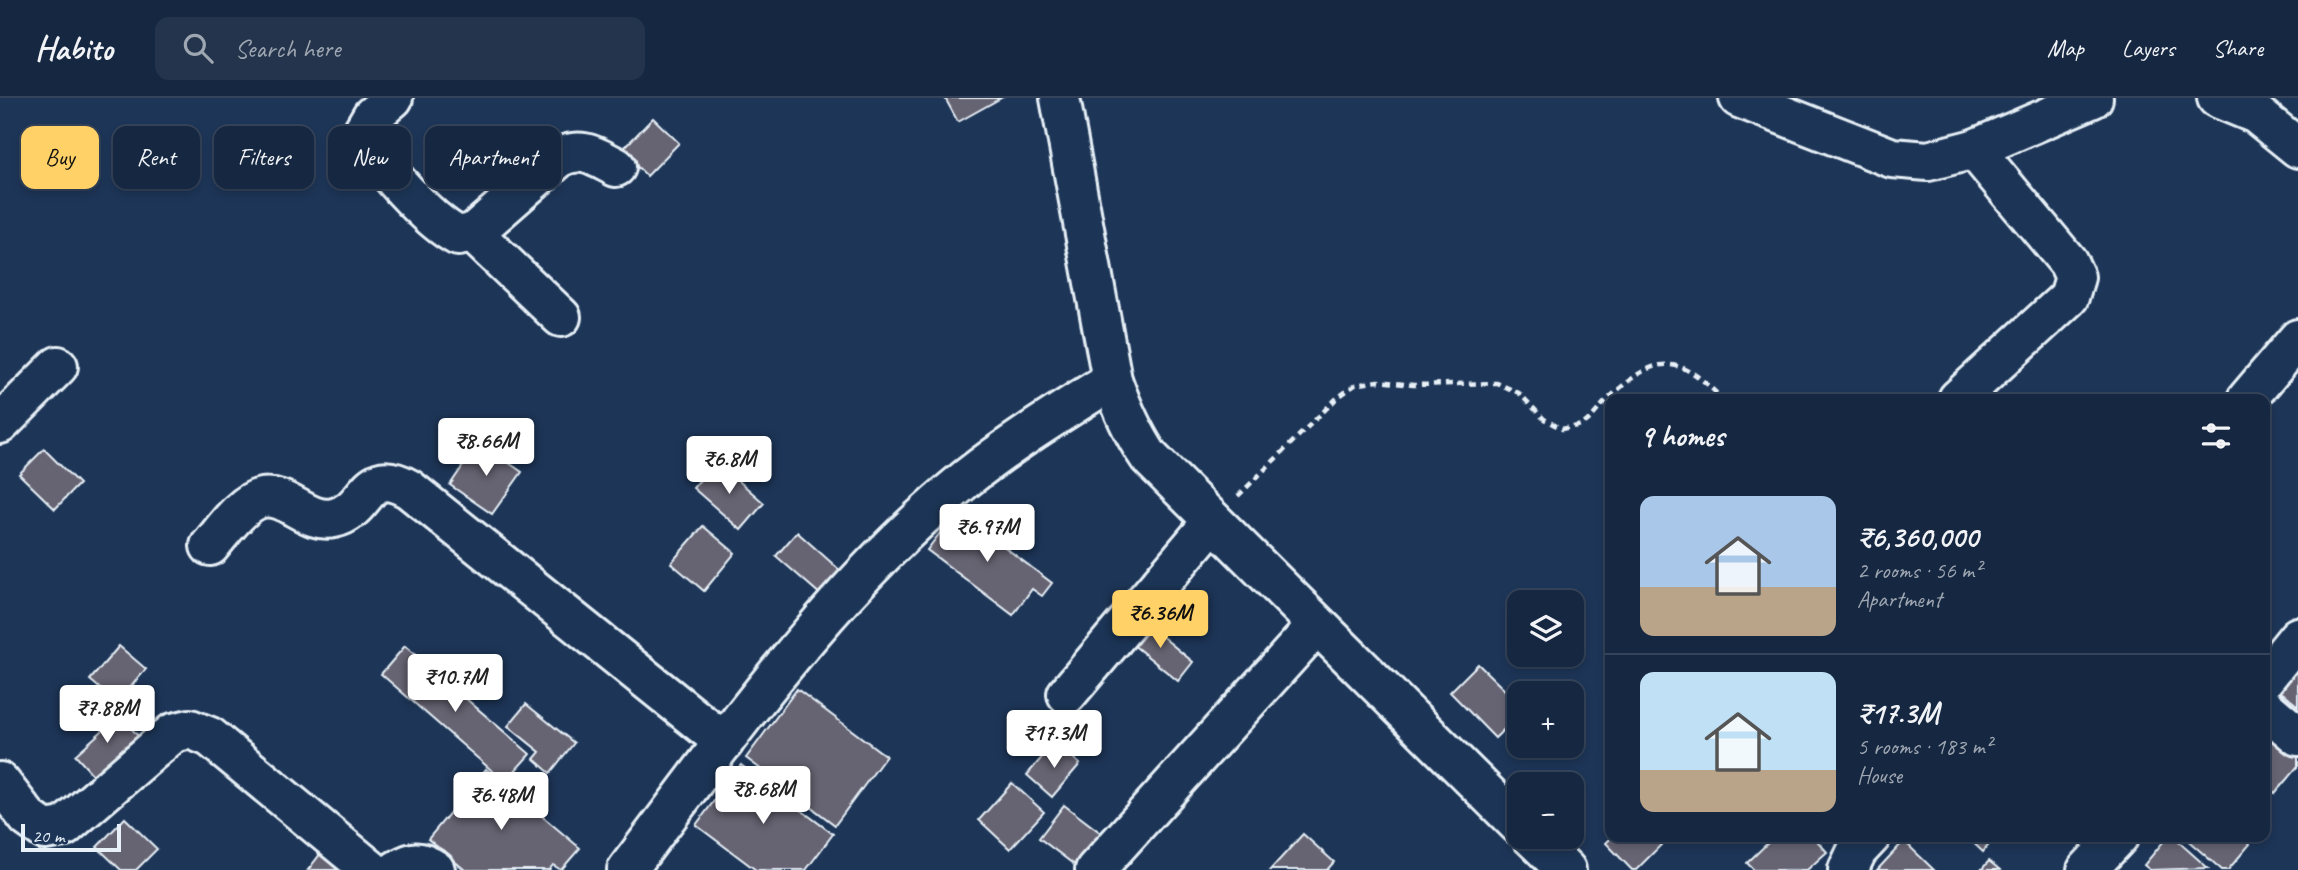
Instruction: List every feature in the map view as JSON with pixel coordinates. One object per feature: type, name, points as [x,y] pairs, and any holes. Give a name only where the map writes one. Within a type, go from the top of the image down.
[{"type":"street","points":[[393,98],[372,116],[362,133],[370,150],[441,227],[458,236],[473,233],[560,157],[574,150],[589,153],[617,167]]},
{"type":"street","points":[[1060,98],[1112,380],[1126,421],[1149,457],[1507,813]]},
{"type":"street","points":[[1739,98],[1892,159],[1928,160],[1974,149],[2093,98]]},
{"type":"street","points":[[2217,98],[2262,106],[2298,148]]},
{"type":"street","points":[[1963,394],[2069,297],[2075,277],[2068,262],[1974,149]]},
{"type":"street","points":[[473,233],[561,317]]},
{"type":"street","points":[[2251,394],[2298,339]]},
{"type":"street","points":[[0,424],[58,366]]},
{"type":"street","points":[[627,870],[792,654],[868,571],[966,480],[1017,441],[1112,380]]},
{"type":"street","points":[[210,545],[245,507],[262,498],[281,501],[313,518],[334,518],[348,510],[377,482],[393,480],[410,489],[723,743]]},
{"type":"street","points":[[1067,694],[1213,521]]},
{"type":"street","points":[[1095,870],[1316,626]]},
{"type":"street","points":[[2270,672],[2298,637]]},
{"type":"street","points":[[2270,712],[2298,736]]},
{"type":"street","points":[[0,782],[28,818],[45,830],[64,827],[173,733],[190,729],[211,737],[371,870]]},
{"type":"street","points":[[1848,870],[1857,851],[1865,842]]},
{"type":"street","points":[[2087,870],[2113,842]]},
{"type":"street","points":[[1544,849],[1566,870]]},
{"type":"street","points":[[397,870],[411,861],[424,862],[435,870]]},
{"type":"path","points":[[1614,394],[1632,376],[1658,363],[1685,368],[1709,384],[1718,394]]},
{"type":"path","points":[[1213,521],[1337,398],[1355,385],[1378,381],[1413,386],[1497,383],[1519,393],[1544,419],[1562,429],[1583,424],[1605,402]]},
{"type":"building","points":[[945,98],[1001,98],[958,122]]},
{"type":"building","points":[[653,118],[679,143],[647,176],[621,151]]},
{"type":"building","points":[[479,442],[522,472],[492,514],[450,485]]},
{"type":"building","points":[[44,449],[79,484],[55,509],[19,474]]},
{"type":"building","points":[[716,461],[764,503],[741,530],[693,488]]},
{"type":"building","points":[[957,511],[1052,583],[1042,596],[1032,589],[1013,615],[927,550]]},
{"type":"building","points":[[703,526],[735,553],[704,591],[671,563]]},
{"type":"building","points":[[797,532],[842,572],[821,595],[776,556]]},
{"type":"building","points":[[1142,620],[1193,662],[1178,681],[1126,639]]},
{"type":"building","points":[[119,646],[146,669],[117,703],[90,680]]},
{"type":"building","points":[[405,646],[530,754],[505,782],[381,674]]},
{"type":"building","points":[[1478,664],[1507,692],[1507,726],[1495,738],[1450,692]]},
{"type":"building","points":[[2298,670],[2298,706],[2280,691]]},
{"type":"building","points":[[797,689],[886,756],[835,825],[746,758]]},
{"type":"building","points":[[526,704],[574,743],[550,773],[534,759],[540,752],[508,726]]},
{"type":"building","points":[[120,715],[138,736],[93,775],[75,755]]},
{"type":"building","points":[[2270,725],[2298,749],[2298,766],[2275,793],[2270,789]]},
{"type":"building","points":[[1055,742],[1080,764],[1052,797],[1027,775]]},
{"type":"building","points":[[741,765],[833,834],[806,870],[756,870],[696,825]]},
{"type":"building","points":[[486,769],[580,848],[561,870],[553,865],[549,870],[465,870],[428,839]]},
{"type":"building","points":[[1012,783],[1044,812],[1010,849],[979,820]]},
{"type":"building","points":[[1064,805],[1105,836],[1080,869],[1039,838]]},
{"type":"building","points":[[125,818],[157,849],[136,870],[121,870],[97,847]]},
{"type":"building","points":[[1303,834],[1334,862],[1327,870],[1270,870]]},
{"type":"building","points":[[331,840],[352,870],[308,870]]},
{"type":"building","points":[[1664,842],[1636,870],[1632,870],[1606,843]]},
{"type":"building","points":[[1769,842],[1818,842],[1827,852],[1807,870],[1754,870],[1747,863]]},
{"type":"building","points":[[1905,842],[1934,870],[1877,870]]},
{"type":"building","points":[[1972,842],[1991,842],[1983,852]]},
{"type":"building","points":[[2163,842],[2179,842],[2208,868],[2150,870],[2144,865]]},
{"type":"building","points":[[2190,842],[2250,844],[2228,870],[2222,870]]},
{"type":"building","points":[[1989,861],[2000,870],[1981,870]]}]
